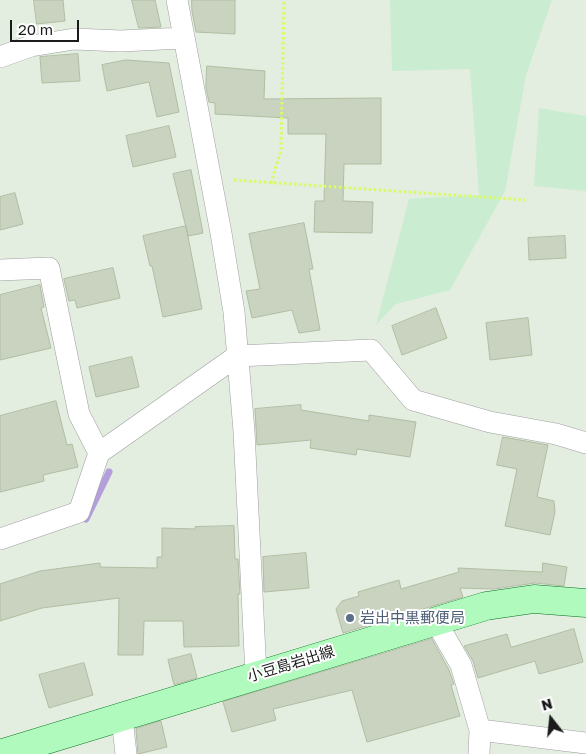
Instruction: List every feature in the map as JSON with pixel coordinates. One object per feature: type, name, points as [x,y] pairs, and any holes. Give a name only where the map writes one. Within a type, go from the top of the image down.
[{"type":"main road","name":"小豆島岩出線","points":[[0,754],[486,606],[534,599],[586,603]]},
{"type":"street","points":[[177,0],[234,312],[244,431],[256,675]]},
{"type":"street","points":[[0,57],[32,46],[74,39],[120,41],[183,38]]},
{"type":"street","points":[[0,270],[49,268],[79,414],[99,453]]},
{"type":"street","points":[[0,539],[79,512],[99,453],[237,356],[371,350],[413,400],[490,422],[556,434],[586,443]]},
{"type":"street","points":[[435,620],[461,665],[480,730],[479,754]]},
{"type":"street","points":[[122,718],[126,754]]},
{"type":"street","points":[[480,730],[586,742]]},
{"type":"path","points":[[271,183],[281,150],[284,0]]},
{"type":"path","points":[[210,179],[526,200]]},
{"type":"green space","points":[[390,0],[552,0],[526,75],[505,191],[450,290],[396,304],[376,325],[409,199],[479,195],[470,69],[392,71]]},
{"type":"green space","points":[[539,108],[586,116],[586,191],[534,186]]},
{"type":"building","points":[[34,0],[63,0],[65,21],[37,24]]},
{"type":"building","points":[[132,0],[155,0],[161,27],[139,28]]},
{"type":"building","points":[[192,0],[235,0],[235,34],[196,32]]},
{"type":"building","points":[[78,54],[80,81],[42,83],[40,57]]},
{"type":"building","points":[[126,60],[169,63],[179,112],[157,117],[149,82],[107,91],[102,65]]},
{"type":"building","points":[[207,66],[265,71],[264,99],[381,98],[381,164],[344,164],[343,201],[373,202],[372,233],[314,232],[315,201],[324,201],[326,134],[288,134],[288,118],[215,114],[215,103],[209,102],[206,88]]},
{"type":"building","points":[[169,126],[176,157],[133,167],[126,136]]},
{"type":"building","points":[[191,170],[203,233],[188,236],[173,174]]},
{"type":"building","points":[[15,193],[23,224],[0,230],[0,197]]},
{"type":"building","points":[[304,223],[313,269],[309,269],[320,330],[299,333],[292,310],[252,318],[246,291],[260,289],[249,234]]},
{"type":"building","points":[[186,226],[202,309],[163,317],[152,266],[150,266],[143,236]]},
{"type":"building","points":[[565,236],[566,258],[529,260],[528,238]]},
{"type":"building","points":[[113,268],[120,298],[77,308],[75,300],[69,301],[64,279]]},
{"type":"building","points":[[40,285],[44,307],[41,308],[51,348],[0,360],[0,295]]},
{"type":"building","points":[[436,308],[447,338],[402,355],[392,326]]},
{"type":"building","points":[[528,318],[532,355],[490,360],[486,323]]},
{"type":"building","points":[[132,357],[139,387],[96,397],[89,367]]},
{"type":"building","points":[[56,401],[67,445],[72,444],[78,467],[43,475],[44,481],[0,492],[0,416]]},
{"type":"building","points":[[301,405],[301,410],[369,421],[369,415],[416,422],[410,457],[357,449],[356,455],[310,448],[311,440],[257,445],[255,409]]},
{"type":"building","points":[[503,437],[548,445],[537,497],[554,501],[555,512],[550,535],[505,526],[517,469],[497,465]]},
{"type":"building","points":[[234,526],[235,559],[238,559],[240,594],[238,594],[239,646],[184,647],[183,621],[144,621],[143,655],[118,655],[119,598],[42,608],[0,621],[0,584],[40,571],[100,563],[100,567],[157,568],[157,557],[162,557],[162,528],[195,529],[195,527]]},
{"type":"building","points":[[306,553],[309,588],[264,592],[263,557]]},
{"type":"building","points":[[543,563],[567,567],[564,586],[535,583],[494,589],[460,588],[463,597],[343,633],[336,609],[342,601],[359,596],[358,592],[399,580],[401,589],[459,572],[458,568],[542,572]]},
{"type":"building","points":[[574,629],[583,662],[539,674],[535,661],[478,678],[473,661],[464,646],[507,634],[511,647]]},
{"type":"building","points":[[432,639],[449,670],[454,684],[451,685],[460,716],[367,742],[352,690],[273,709],[276,720],[232,732],[223,702]]},
{"type":"building","points":[[191,654],[197,678],[174,685],[168,660]]},
{"type":"building","points":[[84,663],[93,695],[49,708],[39,675]]},
{"type":"building","points":[[161,721],[167,747],[138,754],[136,729]]},
{"type":"waterway","points":[[86,519],[109,472]]},
{"type":"place","name":"岩出中黒郵便局","points":[[350,618]]}]
